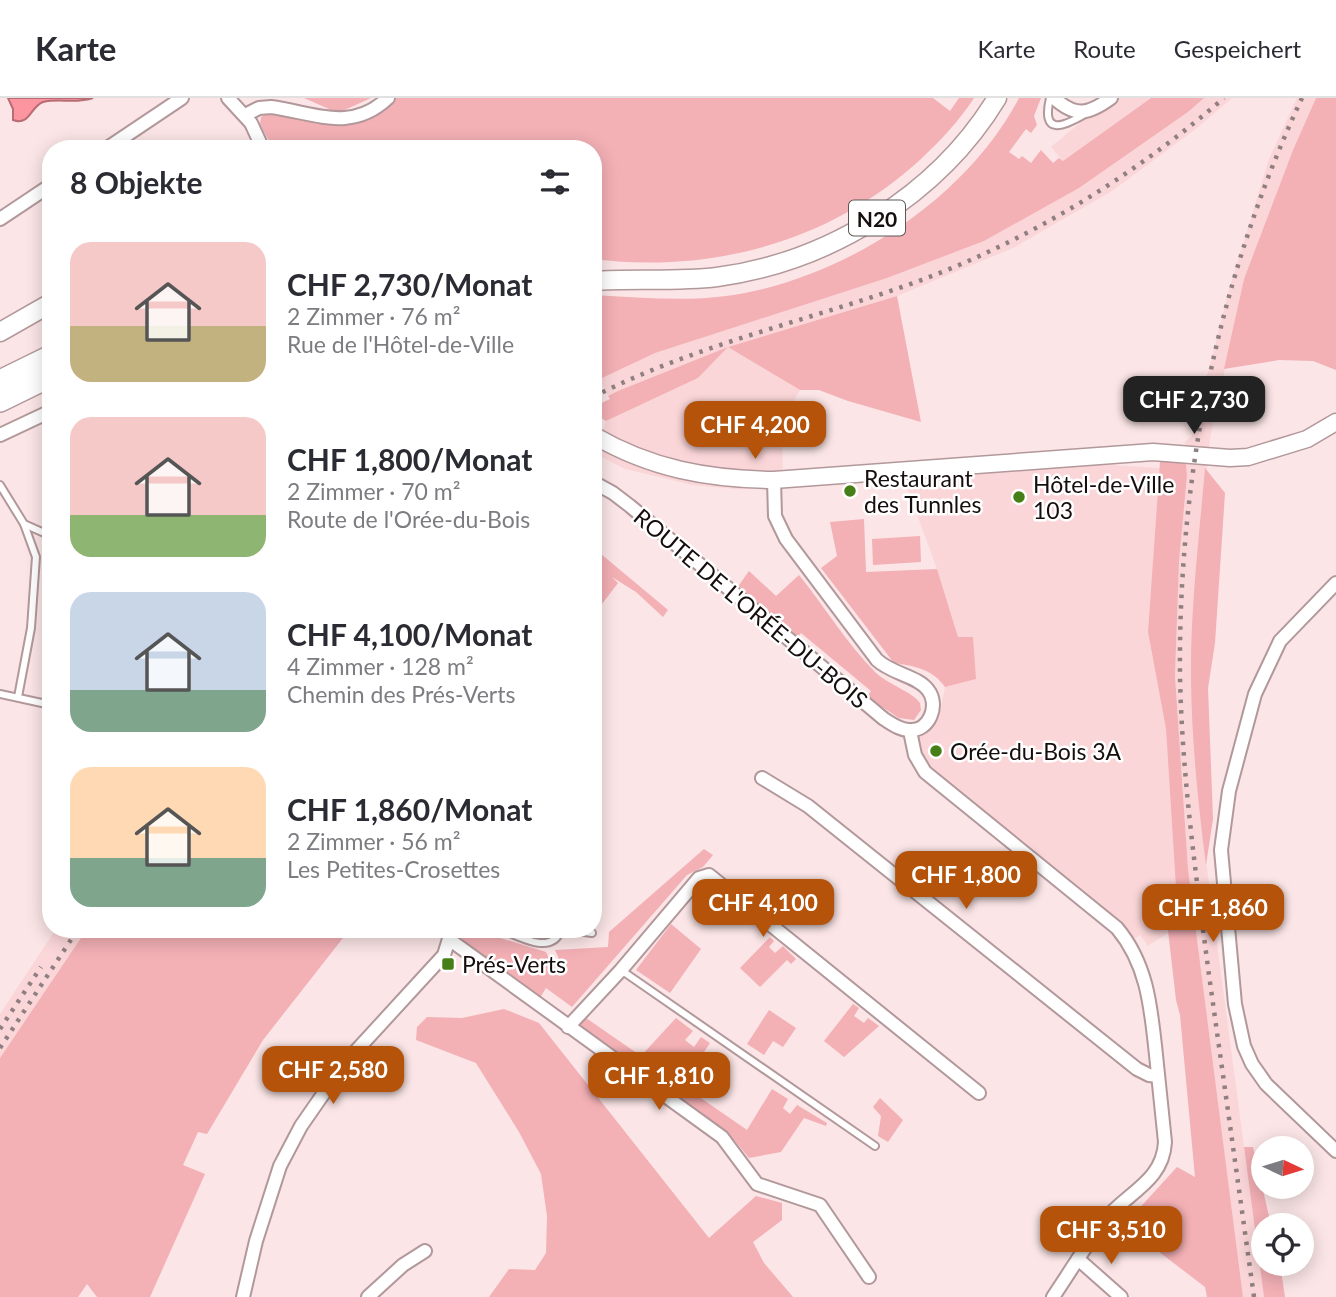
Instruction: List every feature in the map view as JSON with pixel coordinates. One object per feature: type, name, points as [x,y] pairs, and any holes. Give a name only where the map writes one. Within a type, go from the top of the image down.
[{"type":"highway","points":[[0,381],[42,360]]},
{"type":"highway","points":[[0,401],[42,380]]},
{"type":"main road","name":"N20","points":[[602,278],[680,280],[718,277],[785,262],[835,242],[884,214],[929,178],[972,134],[997,98]]},
{"type":"main road","points":[[0,332],[42,308]]},
{"type":"main road","points":[[602,440],[626,453],[666,467],[736,479],[774,480],[1153,452],[1248,457],[1307,439],[1336,422]]},
{"type":"street","points":[[119,140],[182,98]]},
{"type":"street","points":[[228,98],[245,115],[258,140]]},
{"type":"street","points":[[245,115],[259,108],[271,107],[347,119],[367,114],[388,98]]},
{"type":"street","points":[[1052,98],[1080,113],[1088,112],[1111,98]]},
{"type":"street","points":[[0,219],[42,191]]},
{"type":"street","points":[[0,435],[42,415]]},
{"type":"street","name":"ROUTE DE L'ORÉE-DU-BOIS","points":[[602,487],[630,506],[884,719],[910,731],[922,727],[928,720],[933,705],[932,696],[923,685],[889,670],[877,660],[786,539],[775,516],[774,480]]},
{"type":"street","points":[[1336,583],[1280,641],[1255,694],[1228,791],[1221,850],[1235,1004],[1244,1046],[1266,1084],[1336,1151]]},
{"type":"street","points":[[910,731],[915,755],[925,772],[1107,918],[1124,936],[1145,979],[1158,1076],[1163,1158],[1148,1181],[1108,1216],[1053,1297]]},
{"type":"street","points":[[762,778],[808,806],[1137,1069],[1158,1076]]},
{"type":"street","points":[[568,1027],[621,970],[699,878],[709,875],[979,1093]]},
{"type":"street","points":[[243,1297],[256,1241],[280,1166],[301,1126],[344,1063],[438,963],[450,938]]},
{"type":"street","points":[[455,938],[568,1027],[722,1137],[757,1184],[820,1205],[869,1277]]},
{"type":"street","points":[[368,1297],[403,1265],[425,1251]]},
{"type":"street","points":[[1078,1259],[1121,1297]]},
{"type":"lane","points":[[1052,98],[1048,116],[1052,124],[1057,126],[1066,125],[1088,112]]},
{"type":"lane","points":[[32,314],[42,312]]},
{"type":"lane","points":[[0,485],[24,524],[36,557],[31,628],[18,697]]},
{"type":"lane","points":[[24,524],[42,532]]},
{"type":"lane","points":[[0,694],[42,703]]},
{"type":"lane","points":[[522,938],[543,943],[553,942],[558,938]]},
{"type":"lane","points":[[621,970],[875,1146]]},
{"type":"shaded area","points":[[8,98],[93,98],[43,102],[27,118],[19,121],[13,120],[13,109]]},
{"type":"shaded area","points":[[304,98],[371,98],[338,113]]},
{"type":"shaded area","points":[[393,98],[933,98],[950,111],[959,98],[974,98],[956,122],[921,159],[886,187],[849,211],[810,231],[726,256],[638,262],[602,260],[602,140],[269,140],[260,124],[261,117],[271,111],[351,125],[385,111]]},
{"type":"shaded area","points":[[1019,98],[1041,98],[1034,116],[1037,125],[1031,133],[1026,129],[1009,152],[1019,159],[1022,156],[1031,163],[1041,150],[1053,163],[1059,158],[1063,161],[1151,98],[1204,98],[1079,188],[984,241],[887,278],[655,353],[602,378],[602,295],[710,298],[769,287],[812,273],[855,254],[895,230],[933,202],[966,170],[996,135]]},
{"type":"shaded area","points":[[1116,98],[1151,98],[1063,161],[1051,147],[1088,116]]},
{"type":"shaded area","points":[[1204,98],[1232,98],[1197,128],[1112,191],[1013,248],[897,296],[729,347],[800,390],[782,422],[783,489],[735,489],[693,485],[625,469],[602,457],[602,434],[606,421],[698,378],[727,348],[608,396],[602,378],[655,353],[887,278],[984,241],[1079,188]]},
{"type":"shaded area","points":[[1297,98],[1316,98],[1293,150],[1244,279],[1210,438],[1194,598],[1191,682],[1200,816],[1253,1213],[1251,1276],[1261,1276],[1264,1297],[1243,1297],[1188,869],[1175,676],[1179,562],[1187,475],[1184,462],[1185,442],[1192,436],[1229,290],[1269,159]]},
{"type":"shaded area","points":[[1316,98],[1336,98],[1336,370],[1313,361],[1279,360],[1224,369],[1244,279],[1293,150]]},
{"type":"shaded area","points":[[897,296],[921,422],[819,390],[800,390],[728,347]]},
{"type":"shaded area","points":[[728,347],[698,378],[606,421],[602,419],[602,403],[618,391]]},
{"type":"shaded area","points":[[983,457],[1160,468],[1148,632],[1166,729],[1178,921],[1167,922],[1168,933],[1148,946],[1140,935],[1133,940],[927,769],[921,755],[915,732],[940,712],[945,687],[976,679],[958,637],[937,569],[904,479],[985,474]]},
{"type":"shaded area","points":[[1185,457],[1187,475],[1179,562],[1175,676],[1188,869],[1243,1297],[1207,1297],[1205,1287],[1124,1225],[1177,1167],[1195,1177],[1180,1015],[1167,922],[1178,920],[1166,729],[1148,632],[1160,462]]},
{"type":"shaded area","points":[[1205,468],[1225,493],[1215,643],[1208,688],[1213,819],[1206,865],[1196,774],[1191,682],[1193,602]]},
{"type":"shaded area","points":[[864,519],[866,572],[937,569],[958,637],[973,637],[976,679],[945,687],[923,669],[894,663],[821,568],[837,556],[830,522]]},
{"type":"shaded area","points":[[920,536],[921,562],[873,565],[872,539]]},
{"type":"shaded area","points":[[602,555],[668,610],[663,617],[636,592],[612,577],[618,583],[602,604]]},
{"type":"shaded area","points":[[749,571],[776,596],[799,575],[865,662],[887,681],[917,699],[921,710],[914,720],[899,718],[867,697],[871,691],[801,633],[795,640],[737,588]]},
{"type":"shaded area","points":[[704,849],[713,855],[703,867],[687,875],[572,1007],[546,988],[538,1001],[465,944],[461,938],[500,938],[546,952],[551,962],[559,959],[555,950],[608,947],[609,932]]},
{"type":"shaded area","points":[[671,924],[701,949],[670,993],[636,970]]},
{"type":"shaded area","points":[[770,937],[774,941],[769,947],[775,953],[783,946],[796,959],[791,964],[787,960],[760,987],[740,968]]},
{"type":"shaded area","points":[[50,938],[81,938],[0,1058],[0,1014]]},
{"type":"shaded area","points":[[81,938],[343,938],[263,1040],[207,1134],[198,1132],[183,1165],[205,1174],[150,1297],[97,1297],[87,1284],[78,1297],[0,1297],[0,1058]]},
{"type":"shaded area","points":[[853,1004],[859,1008],[854,1016],[864,1023],[868,1018],[879,1026],[844,1057],[824,1041]]},
{"type":"shaded area","points":[[504,1009],[539,1023],[709,1238],[756,1196],[782,1203],[782,1220],[753,1242],[764,1263],[793,1297],[489,1297],[509,1269],[535,1270],[546,1253],[547,1216],[541,1174],[519,1132],[476,1063],[416,1040],[417,1027],[427,1017],[462,1018]]},
{"type":"shaded area","points":[[769,1010],[796,1028],[783,1047],[773,1041],[764,1055],[747,1044]]},
{"type":"shaded area","points":[[586,1018],[641,1056],[676,1018],[693,1031],[685,1040],[694,1047],[701,1037],[710,1043],[682,1085],[747,1130],[772,1089],[788,1099],[783,1108],[790,1114],[797,1105],[827,1123],[826,1126],[804,1118],[781,1152],[749,1158],[735,1141],[578,1028]]},
{"type":"shaded area","points":[[880,1098],[903,1120],[888,1142],[878,1136],[881,1116],[873,1107]]},
{"type":"shaded area","points":[[1244,1147],[1251,1147],[1251,1199],[1265,1199],[1268,1213],[1253,1213]]},
{"type":"shaded area","points":[[1261,1276],[1282,1276],[1285,1297],[1264,1297]]},
{"type":"railway","points":[[602,393],[706,350],[902,287],[989,252],[1072,208],[1111,183],[1188,128],[1224,98]]},
{"type":"railway","points":[[1254,1297],[1190,826],[1181,713],[1181,602],[1186,528],[1196,454],[1209,380],[1226,308],[1247,236],[1302,98]]},
{"type":"railway","points":[[0,1048],[72,938]]},
{"type":"railway","points":[[0,1029],[41,967]]},
{"type":"place","name":"Restaurant des Tunnles","points":[[850,491]]},
{"type":"place","name":"Hôtel-de-Ville 103","points":[[1019,497]]},
{"type":"place","name":"Orée-du-Bois 3A","points":[[936,751]]},
{"type":"place","name":"Prés-Verts","points":[[448,964]]}]
